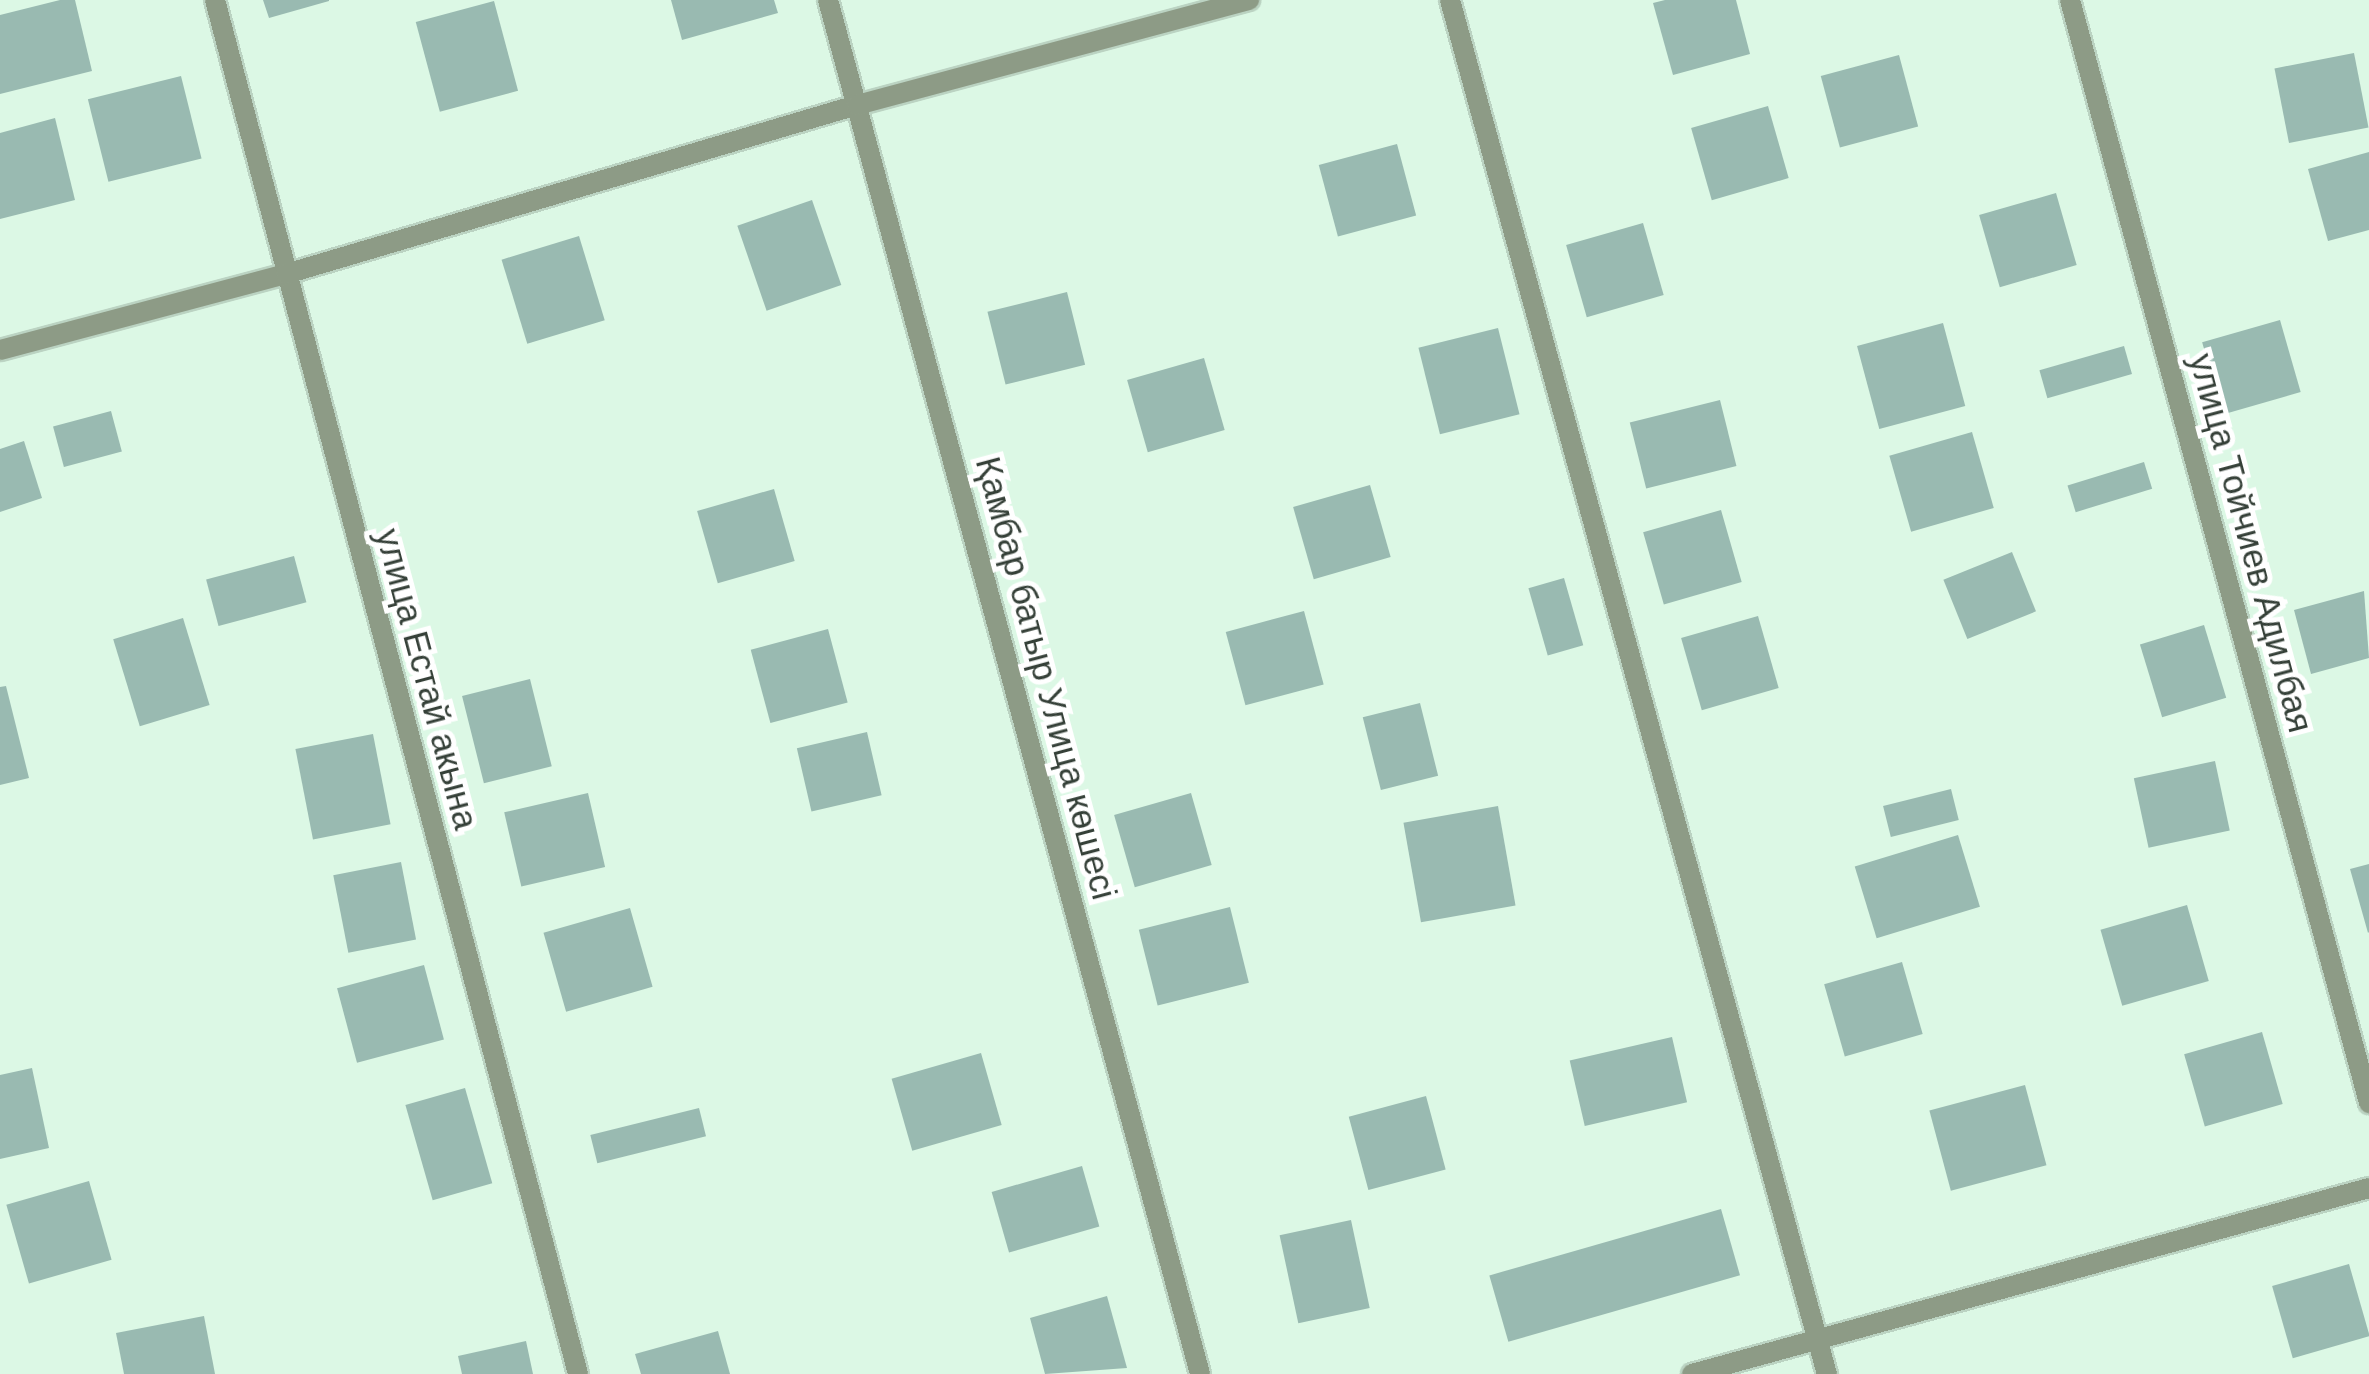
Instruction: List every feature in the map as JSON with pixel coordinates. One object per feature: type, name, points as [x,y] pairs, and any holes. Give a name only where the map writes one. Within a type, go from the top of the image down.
[{"type":"street","name":"улица Естай акына","points":[[216,0],[578,1374]]},
{"type":"street","name":"Қамбар батыр Улица көшесі","points":[[828,0],[1200,1374]]},
{"type":"street","points":[[0,350],[286,274],[857,104],[1249,0]]},
{"type":"street","points":[[1450,0],[1827,1374]]},
{"type":"street","name":"улица Тойчиев Адилбая","points":[[2070,0],[2369,1103]]},
{"type":"street","points":[[1692,1374],[2369,1188]]},
{"type":"building","points":[[75,0],[92,71],[0,94],[0,15]]},
{"type":"building","points":[[263,0],[329,0],[329,1],[269,18]]},
{"type":"building","points":[[671,0],[774,0],[778,13],[682,40]]},
{"type":"building","points":[[1736,0],[1750,54],[1673,75],[1653,3]]},
{"type":"building","points":[[494,1],[518,91],[440,112],[416,22]]},
{"type":"building","points":[[2354,53],[2369,128],[2289,143],[2274,68]]},
{"type":"building","points":[[1899,55],[1918,126],[1840,147],[1821,76]]},
{"type":"building","points":[[181,76],[202,158],[108,182],[88,99]]},
{"type":"building","points":[[1768,106],[1789,178],[1712,200],[1691,128]]},
{"type":"building","points":[[55,118],[75,200],[0,219],[0,133]]},
{"type":"building","points":[[1397,144],[1416,215],[1338,236],[1319,165]]},
{"type":"building","points":[[2369,152],[2369,230],[2328,241],[2308,169]]},
{"type":"building","points":[[2056,193],[2077,265],[2000,287],[1979,215]]},
{"type":"building","points":[[812,200],[841,285],[767,311],[737,226]]},
{"type":"building","points":[[1643,223],[1664,295],[1587,317],[1566,245]]},
{"type":"building","points":[[579,236],[605,320],[527,344],[502,260]]},
{"type":"building","points":[[1067,292],[1085,365],[1006,385],[987,312]]},
{"type":"building","points":[[2280,320],[2301,392],[2223,414],[2202,342]]},
{"type":"building","points":[[1943,323],[1965,406],[1879,429],[1857,346]]},
{"type":"building","points":[[1498,328],[1520,414],[1440,434],[1418,348]]},
{"type":"building","points":[[2124,346],[2132,374],[2047,398],[2039,370]]},
{"type":"building","points":[[1204,358],[1225,430],[1148,452],[1127,380]]},
{"type":"building","points":[[1720,400],[1736,466],[1646,488],[1630,422]]},
{"type":"building","points":[[111,411],[122,452],[64,467],[53,427]]},
{"type":"building","points":[[1972,432],[1994,508],[1911,532],[1889,456]]},
{"type":"building","points":[[24,441],[42,498],[0,512],[0,449]]},
{"type":"building","points":[[2144,462],[2152,489],[2076,512],[2067,485]]},
{"type":"building","points":[[1370,485],[1391,557],[1314,579],[1293,507]]},
{"type":"building","points":[[774,489],[795,561],[718,583],[697,511]]},
{"type":"building","points":[[1721,510],[1742,582],[1664,604],[1643,532]]},
{"type":"building","points":[[2012,552],[2036,611],[1967,639],[1943,580]]},
{"type":"building","points":[[294,556],[306,602],[219,626],[206,580]]},
{"type":"building","points":[[1564,578],[1583,645],[1548,655],[1528,588]]},
{"type":"building","points":[[2364,591],[2369,658],[2311,674],[2294,610]]},
{"type":"building","points":[[1304,611],[1324,684],[1245,705],[1226,632]]},
{"type":"building","points":[[1758,616],[1779,688],[1702,710],[1681,638]]},
{"type":"building","points":[[183,618],[210,705],[140,726],[113,639]]},
{"type":"building","points":[[2204,625],[2226,698],[2162,717],[2140,645]]},
{"type":"building","points":[[828,629],[848,702],[770,723],[751,650]]},
{"type":"building","points":[[530,679],[552,766],[484,783],[462,696]]},
{"type":"building","points":[[6,686],[29,778],[0,785],[0,687]]},
{"type":"building","points":[[1420,703],[1438,776],[1381,790],[1363,717]]},
{"type":"building","points":[[867,732],[882,795],[811,812],[797,748]]},
{"type":"building","points":[[373,734],[391,824],[313,839],[295,749]]},
{"type":"building","points":[[2215,761],[2230,830],[2149,848],[2134,778]]},
{"type":"building","points":[[1951,789],[1959,820],[1891,837],[1883,806]]},
{"type":"building","points":[[588,793],[605,867],[521,886],[504,812]]},
{"type":"building","points":[[1191,793],[1212,865],[1135,887],[1114,815]]},
{"type":"building","points":[[1498,806],[1516,905],[1421,922],[1403,823]]},
{"type":"building","points":[[1958,835],[1980,907],[1877,938],[1855,867]]},
{"type":"building","points":[[401,862],[416,940],[348,953],[333,875]]},
{"type":"building","points":[[2369,864],[2369,932],[2368,933],[2350,869]]},
{"type":"building","points":[[2187,905],[2209,981],[2122,1006],[2100,930]]},
{"type":"building","points":[[1230,907],[1249,983],[1158,1005],[1139,930]]},
{"type":"building","points":[[630,908],[653,987],[566,1012],[543,933]]},
{"type":"building","points":[[1902,962],[1923,1034],[1845,1056],[1824,984]]},
{"type":"building","points":[[424,965],[444,1039],[357,1063],[337,988]]},
{"type":"building","points":[[2262,1032],[2283,1104],[2205,1126],[2184,1054]]},
{"type":"building","points":[[1672,1037],[1687,1102],[1585,1126],[1570,1061]]},
{"type":"building","points":[[981,1053],[1002,1125],[912,1151],[892,1079]]},
{"type":"building","points":[[32,1068],[49,1148],[0,1159],[0,1075]]},
{"type":"building","points":[[2025,1085],[2046,1165],[1951,1191],[1929,1111]]},
{"type":"building","points":[[465,1088],[492,1183],[433,1200],[405,1105]]},
{"type":"building","points":[[1426,1096],[1446,1169],[1368,1190],[1349,1117]]},
{"type":"building","points":[[699,1108],[706,1136],[597,1163],[590,1135]]},
{"type":"building","points":[[1082,1166],[1099,1227],[1009,1252],[992,1192]]},
{"type":"building","points":[[89,1181],[112,1260],[29,1284],[6,1205]]},
{"type":"building","points":[[1721,1209],[1740,1275],[1508,1342],[1489,1275]]},
{"type":"building","points":[[1351,1220],[1370,1308],[1298,1323],[1280,1235]]},
{"type":"building","points":[[2349,1264],[2369,1336],[2293,1358],[2272,1286]]},
{"type":"building","points":[[1107,1296],[1127,1368],[1045,1374],[1030,1318]]},
{"type":"building","points":[[204,1316],[215,1374],[124,1374],[116,1333]]},
{"type":"building","points":[[718,1331],[730,1374],[641,1374],[635,1354]]},
{"type":"building","points":[[526,1341],[533,1374],[462,1374],[458,1356]]}]
